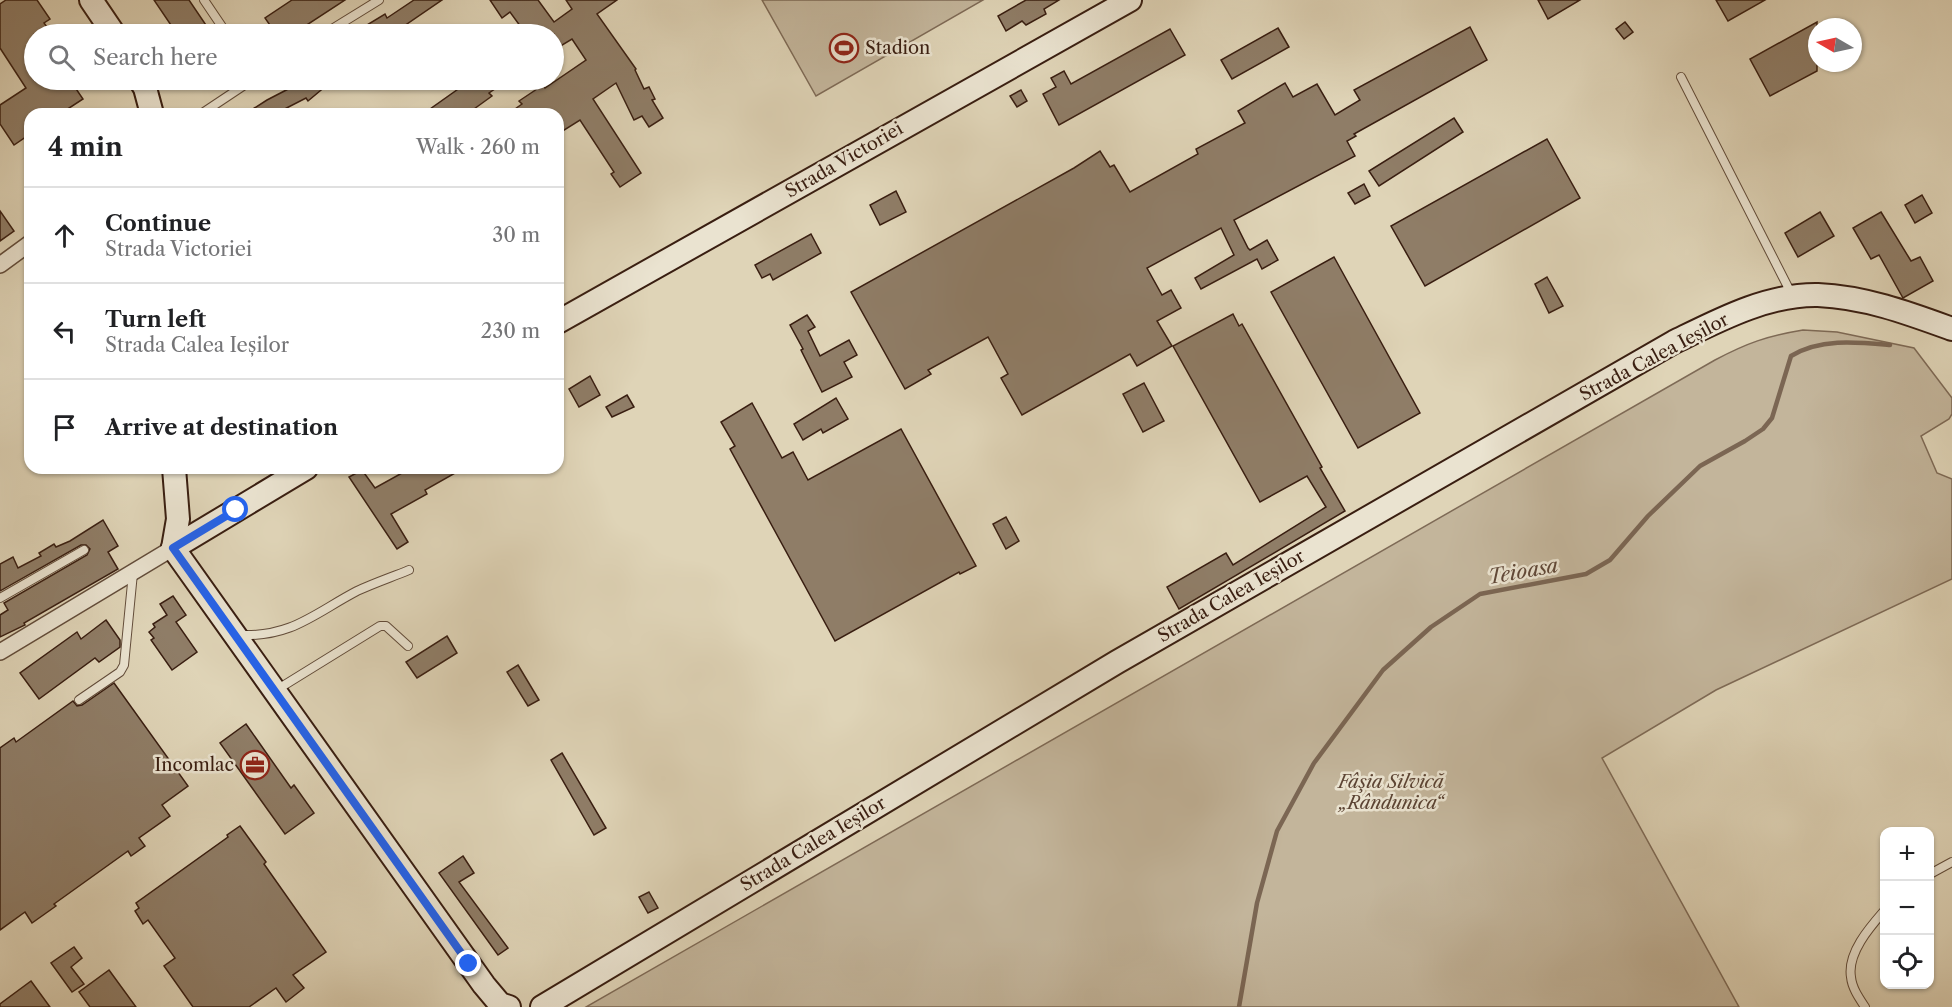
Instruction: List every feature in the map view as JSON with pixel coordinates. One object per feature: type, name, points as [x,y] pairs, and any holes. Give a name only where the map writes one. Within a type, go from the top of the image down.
[{"type":"street","points":[[92,0],[108,24]]},
{"type":"street","name":"Strada Victoriei","points":[[564,318],[1130,0]]},
{"type":"street","points":[[146,90],[150,108]]},
{"type":"street","points":[[0,265],[24,247]]},
{"type":"street","name":"Strada Calea Ieșilor","points":[[542,1007],[1117,662],[1663,348],[1707,326],[1742,311],[1793,297],[1816,295],[1864,301],[1952,329]]},
{"type":"street","points":[[174,474],[178,519],[173,548],[233,635],[501,1006]]},
{"type":"street","points":[[0,652],[296,474]]},
{"type":"lane","points":[[204,0],[220,24]]},
{"type":"lane","points":[[340,24],[379,0]]},
{"type":"lane","points":[[1680,77],[1793,297]]},
{"type":"lane","points":[[210,108],[237,90]]},
{"type":"lane","points":[[0,598],[84,550]]},
{"type":"lane","points":[[233,635],[275,632],[302,623],[357,591],[409,570]]},
{"type":"lane","points":[[79,700],[120,672],[124,665],[133,573]]},
{"type":"lane","points":[[274,691],[380,626],[386,626],[408,646]]},
{"type":"lane","points":[[1934,871],[1952,862]]},
{"type":"lane","points":[[1865,1007],[1854,988],[1850,976],[1851,965],[1857,949],[1880,916]]},
{"type":"green space","name":"Stadion","points":[[762,0],[983,0],[816,96]]},
{"type":"green space","name":"Fâşia Silvică „Rândunica“","points":[[1803,330],[1837,332],[1914,348],[1952,398],[1952,414],[1949,419],[1921,436],[1937,473],[1952,479],[1952,579],[1716,690],[1602,758],[1739,1007],[586,1007],[1715,360],[1757,341]]},
{"type":"building","points":[[6,0],[37,0],[50,19],[45,24],[24,24],[24,85],[0,48],[0,4]]},
{"type":"building","points":[[154,0],[189,0],[205,24],[170,24]]},
{"type":"building","points":[[292,0],[345,0],[308,24],[269,24],[265,18]]},
{"type":"building","points":[[414,0],[442,0],[407,24],[368,24],[385,14],[387,18]]},
{"type":"building","points":[[490,0],[538,0],[554,22],[572,9],[566,0],[617,0],[597,14],[636,69],[644,89],[649,87],[655,99],[652,100],[663,118],[649,127],[642,116],[634,120],[616,83],[593,99],[641,173],[620,187],[611,174],[614,172],[580,120],[564,130],[564,108],[516,108],[522,104],[519,101],[536,90],[564,90],[564,75],[586,60],[572,39],[564,44],[564,24],[519,24],[510,12],[502,18]]},
{"type":"building","points":[[1026,0],[1059,0],[1044,9],[1046,14],[1026,25],[1022,21],[1006,31],[998,16]]},
{"type":"building","points":[[1538,0],[1580,0],[1548,19]]},
{"type":"building","points":[[1716,0],[1765,0],[1728,21]]},
{"type":"building","points":[[1625,22],[1633,32],[1624,39],[1616,29]]},
{"type":"building","points":[[1470,27],[1487,60],[1354,134],[1356,136],[1347,141],[1355,156],[1234,220],[1250,250],[1267,240],[1278,260],[1262,269],[1257,259],[1201,289],[1195,278],[1234,255],[1221,228],[1147,268],[1162,295],[1171,290],[1181,308],[1157,321],[1172,346],[1137,366],[1130,354],[1022,415],[1001,378],[1008,374],[988,337],[928,370],[931,374],[905,389],[851,292],[1074,168],[1100,151],[1110,167],[1114,165],[1130,192],[1198,154],[1196,149],[1245,123],[1238,111],[1285,83],[1293,97],[1317,84],[1335,115],[1360,100],[1354,90]]},
{"type":"building","points":[[1808,27],[1808,72],[1815,72],[1770,96],[1750,59]]},
{"type":"building","points":[[1278,28],[1289,47],[1232,79],[1221,60]]},
{"type":"building","points":[[1170,29],[1185,55],[1059,125],[1043,94],[1056,87],[1051,78],[1064,71],[1071,84]]},
{"type":"building","points":[[24,89],[77,90],[83,99],[69,108],[24,108],[24,138],[14,145],[0,124],[0,105]]},
{"type":"building","points":[[286,90],[321,90],[308,101],[306,98],[287,108],[254,108]]},
{"type":"building","points":[[457,90],[493,90],[489,93],[492,96],[475,108],[431,108]]},
{"type":"building","points":[[1021,90],[1027,101],[1017,107],[1010,96]]},
{"type":"building","points":[[1454,118],[1463,132],[1379,186],[1369,171]]},
{"type":"building","points":[[1547,139],[1580,198],[1425,286],[1391,226]]},
{"type":"building","points":[[1364,184],[1370,196],[1355,204],[1348,193]]},
{"type":"building","points":[[896,191],[906,212],[880,225],[870,205]]},
{"type":"building","points":[[1922,195],[1932,213],[1915,223],[1905,205]]},
{"type":"building","points":[[0,211],[14,231],[0,241]]},
{"type":"building","points":[[1820,212],[1834,236],[1798,257],[1785,233]]},
{"type":"building","points":[[1881,212],[1911,261],[1920,257],[1933,281],[1903,298],[1879,255],[1871,259],[1853,228]]},
{"type":"building","points":[[811,234],[821,253],[773,280],[770,274],[762,278],[755,265]]},
{"type":"building","points":[[1334,257],[1420,413],[1358,448],[1271,292]]},
{"type":"building","points":[[1547,277],[1563,306],[1549,313],[1535,284]]},
{"type":"building","points":[[1233,314],[1239,326],[1242,324],[1345,511],[1179,609],[1167,587],[1226,553],[1233,565],[1326,507],[1307,476],[1260,502],[1173,346]]},
{"type":"building","points":[[807,315],[815,327],[808,331],[820,356],[849,340],[857,355],[844,362],[852,377],[822,392],[790,325]]},
{"type":"building","points":[[590,376],[600,395],[579,407],[569,389]]},
{"type":"building","points":[[1144,383],[1164,421],[1143,432],[1123,394]]},
{"type":"building","points":[[627,395],[634,407],[612,417],[606,407]]},
{"type":"building","points":[[836,398],[848,419],[823,433],[821,429],[803,440],[794,424]]},
{"type":"building","points":[[752,403],[782,458],[793,452],[808,480],[901,429],[976,566],[960,574],[959,572],[835,641],[730,449],[735,446],[721,422]]},
{"type":"building","points":[[355,474],[365,474],[375,488],[400,474],[453,474],[425,490],[427,494],[391,514],[408,542],[397,549],[349,477]]},
{"type":"building","points":[[1006,517],[1019,541],[1006,549],[993,524]]},
{"type":"building","points":[[103,520],[118,546],[108,552],[118,569],[24,623],[25,625],[0,637],[0,615],[8,610],[4,603],[87,555],[90,549],[86,545],[81,545],[0,591],[0,564],[13,557],[18,568],[41,556],[39,553],[54,544],[56,547],[70,541]]},
{"type":"building","points":[[173,596],[186,615],[176,622],[197,652],[172,670],[151,640],[154,638],[149,632],[155,627],[153,624],[167,615],[160,604]]},
{"type":"building","points":[[106,620],[120,640],[120,647],[99,662],[95,658],[39,699],[20,673],[77,632],[81,639]]},
{"type":"building","points":[[447,636],[457,653],[417,678],[406,662]]},
{"type":"building","points":[[518,665],[539,700],[528,706],[507,672]]},
{"type":"building","points":[[114,683],[188,786],[162,805],[170,816],[139,838],[145,846],[131,856],[128,851],[54,904],[56,906],[32,923],[25,912],[0,930],[0,748],[14,738],[16,742],[73,701],[77,706],[82,705]]},
{"type":"building","name":"Incomlac","points":[[246,724],[291,788],[294,785],[314,813],[285,834],[220,743]]},
{"type":"building","points":[[562,753],[606,828],[594,835],[551,760]]},
{"type":"building","points":[[240,826],[326,952],[293,975],[304,988],[286,1002],[276,988],[249,1007],[193,1007],[164,966],[175,958],[148,920],[143,924],[135,911],[139,908],[136,903]]},
{"type":"building","points":[[463,856],[474,873],[459,882],[508,948],[498,955],[439,873]]},
{"type":"building","points":[[649,892],[658,908],[648,913],[639,897]]},
{"type":"building","points":[[74,947],[82,958],[71,967],[84,984],[72,992],[51,963]]},
{"type":"building","points":[[109,970],[136,1007],[90,1007],[79,992]]},
{"type":"building","points":[[31,981],[50,1007],[0,1007],[0,1004]]},
{"type":"waterway","name":"Teioasa","points":[[1239,1007],[1257,903],[1277,831],[1314,763],[1383,670],[1431,627],[1480,594],[1586,574],[1610,560],[1648,516],[1700,466],[1763,429],[1772,418],[1791,356],[1802,350],[1826,344],[1852,342],[1890,345]]},
{"type":"place","name":"Stadion","points":[[844,48]]},
{"type":"place","name":"Incomlac","points":[[255,765]]},
{"type":"route","points":[[236,510],[173,548],[469,964]]}]
